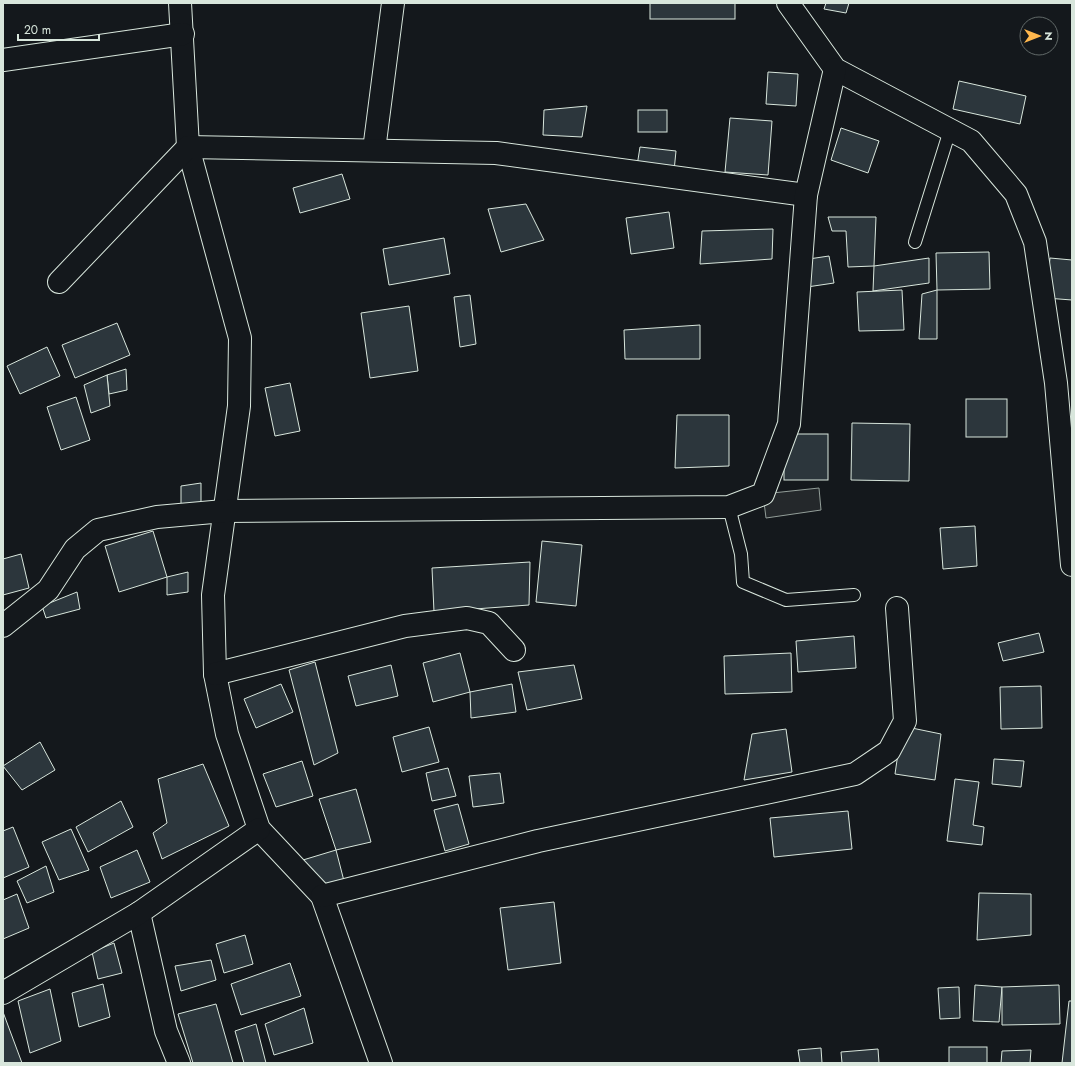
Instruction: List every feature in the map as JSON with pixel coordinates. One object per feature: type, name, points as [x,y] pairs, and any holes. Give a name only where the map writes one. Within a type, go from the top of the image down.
[{"type":"street","points":[[180,3],[183,34],[188,147],[240,338],[239,406],[213,595],[215,674],[226,734],[259,829],[322,896],[381,1063]]},
{"type":"street","points":[[374,150],[393,3]]},
{"type":"street","points":[[788,3],[835,69],[971,141],[1016,194],[1035,242],[1056,383],[1072,565]]},
{"type":"street","points":[[3,60],[183,34]]},
{"type":"street","points":[[3,626],[48,590],[74,550],[98,530],[158,517],[224,511],[729,507],[764,494],[789,424],[806,195],[835,69]]},
{"type":"street","points":[[59,282],[188,147],[496,153],[806,195]]},
{"type":"street","points":[[322,896],[538,840],[855,774],[890,751],[905,721],[897,608]]},
{"type":"street","points":[[215,674],[405,626],[467,618],[489,623],[514,650]]},
{"type":"street","points":[[3,993],[139,913],[259,829]]},
{"type":"street","points":[[139,913],[166,1031],[179,1063]]},
{"type":"lane","points":[[915,242],[950,130]]},
{"type":"lane","points":[[729,507],[741,554],[743,582],[786,600],[854,595]]},
{"type":"shaded area","points":[[819,488],[821,510],[766,518],[763,494]]},
{"type":"building","points":[[650,3],[735,3],[735,19],[650,19]]},
{"type":"building","points":[[826,3],[849,3],[846,13],[824,9]]},
{"type":"building","points":[[768,72],[798,74],[796,106],[766,104]]},
{"type":"building","points":[[959,81],[1026,96],[1020,124],[953,109]]},
{"type":"building","points":[[587,106],[582,137],[543,135],[544,110]]},
{"type":"building","points":[[638,110],[667,110],[667,132],[638,132]]},
{"type":"building","points":[[730,118],[772,121],[768,175],[725,172]]},
{"type":"building","points":[[841,128],[879,141],[868,173],[831,160]]},
{"type":"building","points":[[640,147],[676,151],[674,171],[637,166]]},
{"type":"building","points":[[342,174],[350,199],[300,213],[293,188]]},
{"type":"building","points":[[526,204],[544,240],[501,252],[488,209]]},
{"type":"building","points":[[669,212],[674,248],[631,254],[626,218]]},
{"type":"building","points":[[828,217],[876,217],[874,266],[848,267],[846,231],[832,231]]},
{"type":"building","points":[[773,229],[772,259],[700,264],[702,231]]},
{"type":"building","points":[[444,238],[450,274],[389,285],[383,249]]},
{"type":"building","points":[[989,252],[990,289],[937,290],[936,253]]},
{"type":"building","points":[[829,256],[834,283],[807,287],[802,260]]},
{"type":"building","points":[[929,258],[929,283],[873,291],[874,266]]},
{"type":"building","points":[[1050,258],[1072,260],[1072,300],[1046,298]]},
{"type":"building","points":[[902,290],[904,330],[859,331],[857,292]]},
{"type":"building","points":[[937,290],[937,339],[919,339],[922,294]]},
{"type":"building","points":[[470,295],[476,344],[460,347],[454,297]]},
{"type":"building","points":[[409,306],[418,371],[370,378],[361,313]]},
{"type":"building","points":[[117,323],[130,355],[75,378],[62,345]]},
{"type":"building","points":[[700,325],[700,359],[625,359],[624,330]]},
{"type":"building","points":[[47,347],[60,376],[20,394],[7,366]]},
{"type":"building","points":[[126,369],[127,390],[109,394],[107,375]]},
{"type":"building","points":[[107,375],[110,406],[91,413],[84,385]]},
{"type":"building","points":[[290,383],[300,431],[275,436],[265,388]]},
{"type":"building","points":[[76,397],[90,440],[61,450],[47,407]]},
{"type":"building","points":[[966,399],[1007,399],[1007,437],[966,437]]},
{"type":"building","points":[[677,415],[729,415],[729,466],[675,468]]},
{"type":"building","points":[[852,423],[910,424],[909,481],[851,480]]},
{"type":"building","points":[[784,434],[828,434],[828,480],[784,480]]},
{"type":"building","points":[[201,483],[201,503],[181,506],[181,486]]},
{"type":"building","points":[[975,526],[977,566],[943,569],[940,528]]},
{"type":"building","points":[[153,531],[167,577],[119,592],[105,546]]},
{"type":"building","points":[[542,541],[582,545],[576,606],[536,602]]},
{"type":"building","points":[[21,554],[29,588],[3,595],[3,559]]},
{"type":"building","points":[[530,562],[529,605],[434,612],[432,568]]},
{"type":"building","points":[[188,572],[188,592],[167,595],[167,577]]},
{"type":"building","points":[[77,592],[80,609],[46,618],[42,606]]},
{"type":"building","points":[[1039,633],[1044,652],[1003,661],[998,643]]},
{"type":"building","points":[[854,636],[856,668],[798,672],[796,641]]},
{"type":"building","points":[[460,653],[470,692],[433,702],[423,663]]},
{"type":"building","points":[[791,653],[792,692],[725,694],[724,656]]},
{"type":"building","points":[[315,662],[338,753],[314,765],[289,670]]},
{"type":"building","points":[[391,665],[398,696],[356,706],[348,676]]},
{"type":"building","points":[[574,665],[582,699],[527,710],[518,672]]},
{"type":"building","points":[[281,684],[293,712],[256,728],[244,699]]},
{"type":"building","points":[[512,684],[516,712],[471,718],[470,692]]},
{"type":"building","points":[[1041,686],[1042,728],[1001,729],[1000,687]]},
{"type":"building","points":[[902,726],[941,734],[935,780],[895,774]]},
{"type":"building","points":[[429,727],[439,762],[402,772],[393,737]]},
{"type":"building","points":[[786,729],[792,772],[744,780],[752,734]]},
{"type":"building","points":[[40,742],[55,770],[22,790],[3,766]]},
{"type":"building","points":[[994,759],[1024,761],[1021,787],[992,784]]},
{"type":"building","points":[[302,761],[313,796],[276,807],[263,774]]},
{"type":"building","points":[[203,764],[229,826],[162,859],[153,833],[167,823],[158,779]]},
{"type":"building","points":[[448,768],[456,796],[432,801],[426,773]]},
{"type":"building","points":[[500,773],[504,803],[473,807],[469,776]]},
{"type":"building","points":[[955,779],[979,782],[973,825],[984,827],[982,845],[947,841]]},
{"type":"building","points":[[356,789],[371,842],[336,850],[319,799]]},
{"type":"building","points":[[121,801],[133,827],[88,852],[76,827]]},
{"type":"building","points":[[458,804],[469,844],[445,851],[434,810]]},
{"type":"building","points":[[848,811],[852,849],[774,857],[770,818]]},
{"type":"building","points":[[13,827],[29,867],[3,878],[3,831]]},
{"type":"building","points":[[71,829],[89,870],[59,880],[42,842]]},
{"type":"building","points":[[137,850],[150,882],[111,898],[100,867]]},
{"type":"building","points":[[336,850],[344,881],[317,890],[303,860]]},
{"type":"building","points":[[46,866],[54,892],[27,903],[17,881]]},
{"type":"building","points":[[979,893],[1031,894],[1031,935],[977,940]]},
{"type":"building","points":[[17,894],[29,928],[3,939],[3,900]]},
{"type":"building","points":[[554,902],[561,963],[508,970],[500,908]]},
{"type":"building","points":[[245,935],[253,964],[224,973],[216,944]]},
{"type":"building","points":[[114,943],[122,973],[98,979],[92,952]]},
{"type":"building","points":[[211,960],[216,980],[181,991],[175,966]]},
{"type":"building","points":[[290,963],[301,996],[241,1015],[231,984]]},
{"type":"building","points":[[103,984],[110,1017],[79,1027],[72,993]]},
{"type":"building","points":[[975,985],[1002,987],[999,1022],[973,1021]]},
{"type":"building","points":[[1059,985],[1060,1024],[1002,1025],[1002,987]]},
{"type":"building","points":[[959,987],[960,1018],[940,1019],[938,988]]},
{"type":"building","points":[[50,989],[61,1041],[30,1053],[18,1001]]},
{"type":"building","points":[[1069,1001],[1072,1001],[1072,1063],[1062,1063]]},
{"type":"building","points":[[216,1004],[233,1063],[193,1063],[178,1014]]},
{"type":"building","points":[[304,1008],[313,1043],[274,1055],[265,1024]]},
{"type":"building","points":[[3,1012],[22,1063],[3,1063]]},
{"type":"building","points":[[256,1024],[266,1063],[244,1063],[235,1031]]},
{"type":"building","points":[[949,1047],[987,1047],[987,1063],[949,1063]]},
{"type":"building","points":[[821,1048],[822,1063],[800,1063],[798,1050]]},
{"type":"building","points":[[878,1049],[879,1063],[842,1063],[841,1052]]},
{"type":"building","points":[[1031,1050],[1030,1063],[1001,1063],[1002,1051]]}]
